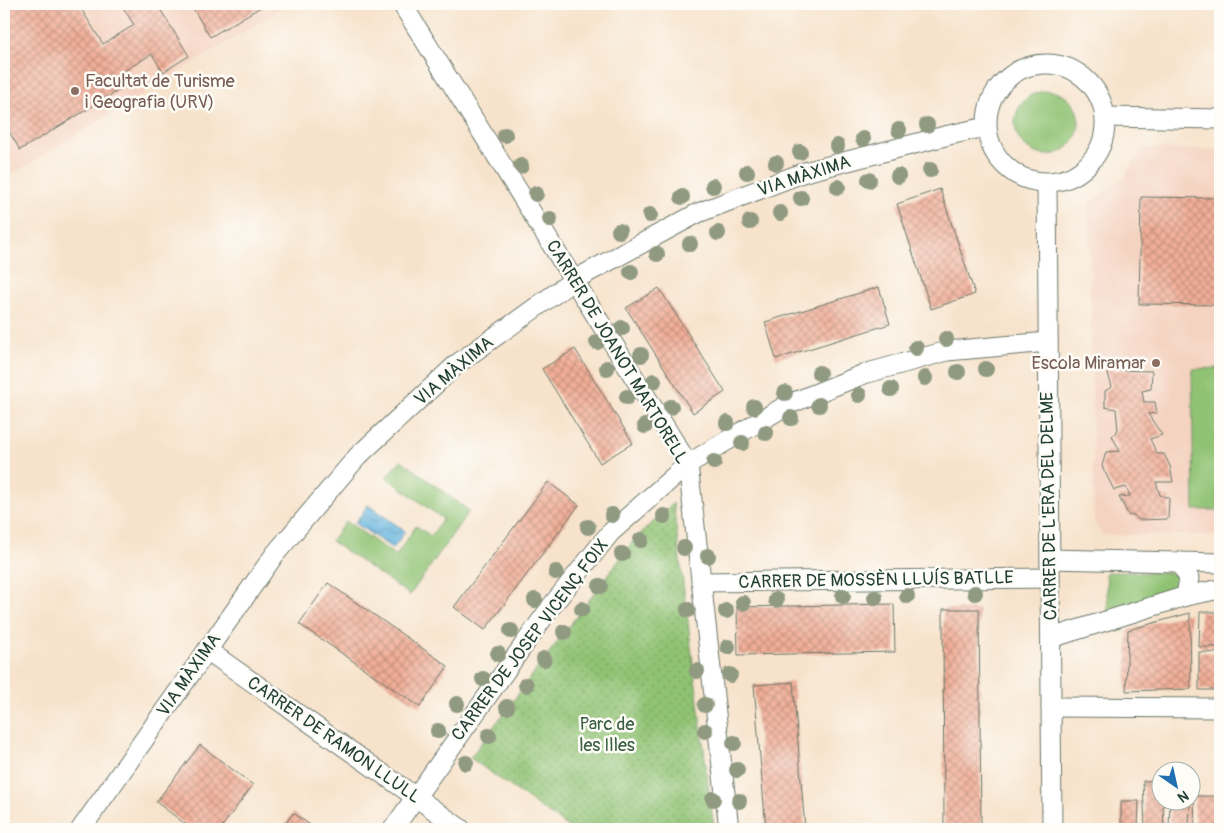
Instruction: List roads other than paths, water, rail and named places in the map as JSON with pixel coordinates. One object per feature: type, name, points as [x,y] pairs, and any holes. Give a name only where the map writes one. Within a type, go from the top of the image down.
[{"type":"street","name":"CARRER DE JOANOT MARTORELL","points":[[402,4],[688,464],[729,829]]},
{"type":"street","points":[[1052,64],[1072,69],[1088,81],[1100,98],[1106,117],[1104,137],[1096,155],[1083,170],[1066,179],[1047,183],[1029,180],[1012,172],[999,160],[990,144],[986,127],[989,107],[998,88],[1013,74],[1031,65],[1052,64]]},
{"type":"street","points":[[1106,117],[1220,119]]},
{"type":"street","name":"VIA MÀXIMA","points":[[81,829],[275,554],[358,456],[457,364],[574,280],[698,213],[805,172],[949,134],[986,127]]},
{"type":"street","name":"CARRER DE L'ERA DEL DELME","points":[[1047,183],[1052,829]]},
{"type":"street","name":"CARRER DE JOSEP VICENÇ FOIX","points":[[393,829],[550,608],[610,533],[688,464],[787,405],[864,374],[947,351],[1048,342]]},
{"type":"street","points":[[1050,559],[1220,563]]},
{"type":"street","points":[[1179,562],[1189,578],[1186,596]]},
{"type":"street","name":"CARRER DE MOSSÈN LLUÍS BATLLE","points":[[701,582],[1050,578]]},
{"type":"street","points":[[1050,638],[1186,596],[1220,589]]},
{"type":"street","name":"CARRER DE RAMON LLULL","points":[[207,650],[460,829]]},
{"type":"street","points":[[1051,706],[1220,708]]},
{"type":"water","points":[[368,505],[405,531],[393,549],[355,523]]},
{"type":"place","name":"Facultat de Turisme i Geografia (URV)","points":[[75,91]]},
{"type":"place","name":"Escola Miramar","points":[[1156,363]]},
{"type":"park label","name":"Parc de les Illes","points":[[607,734]]}]
